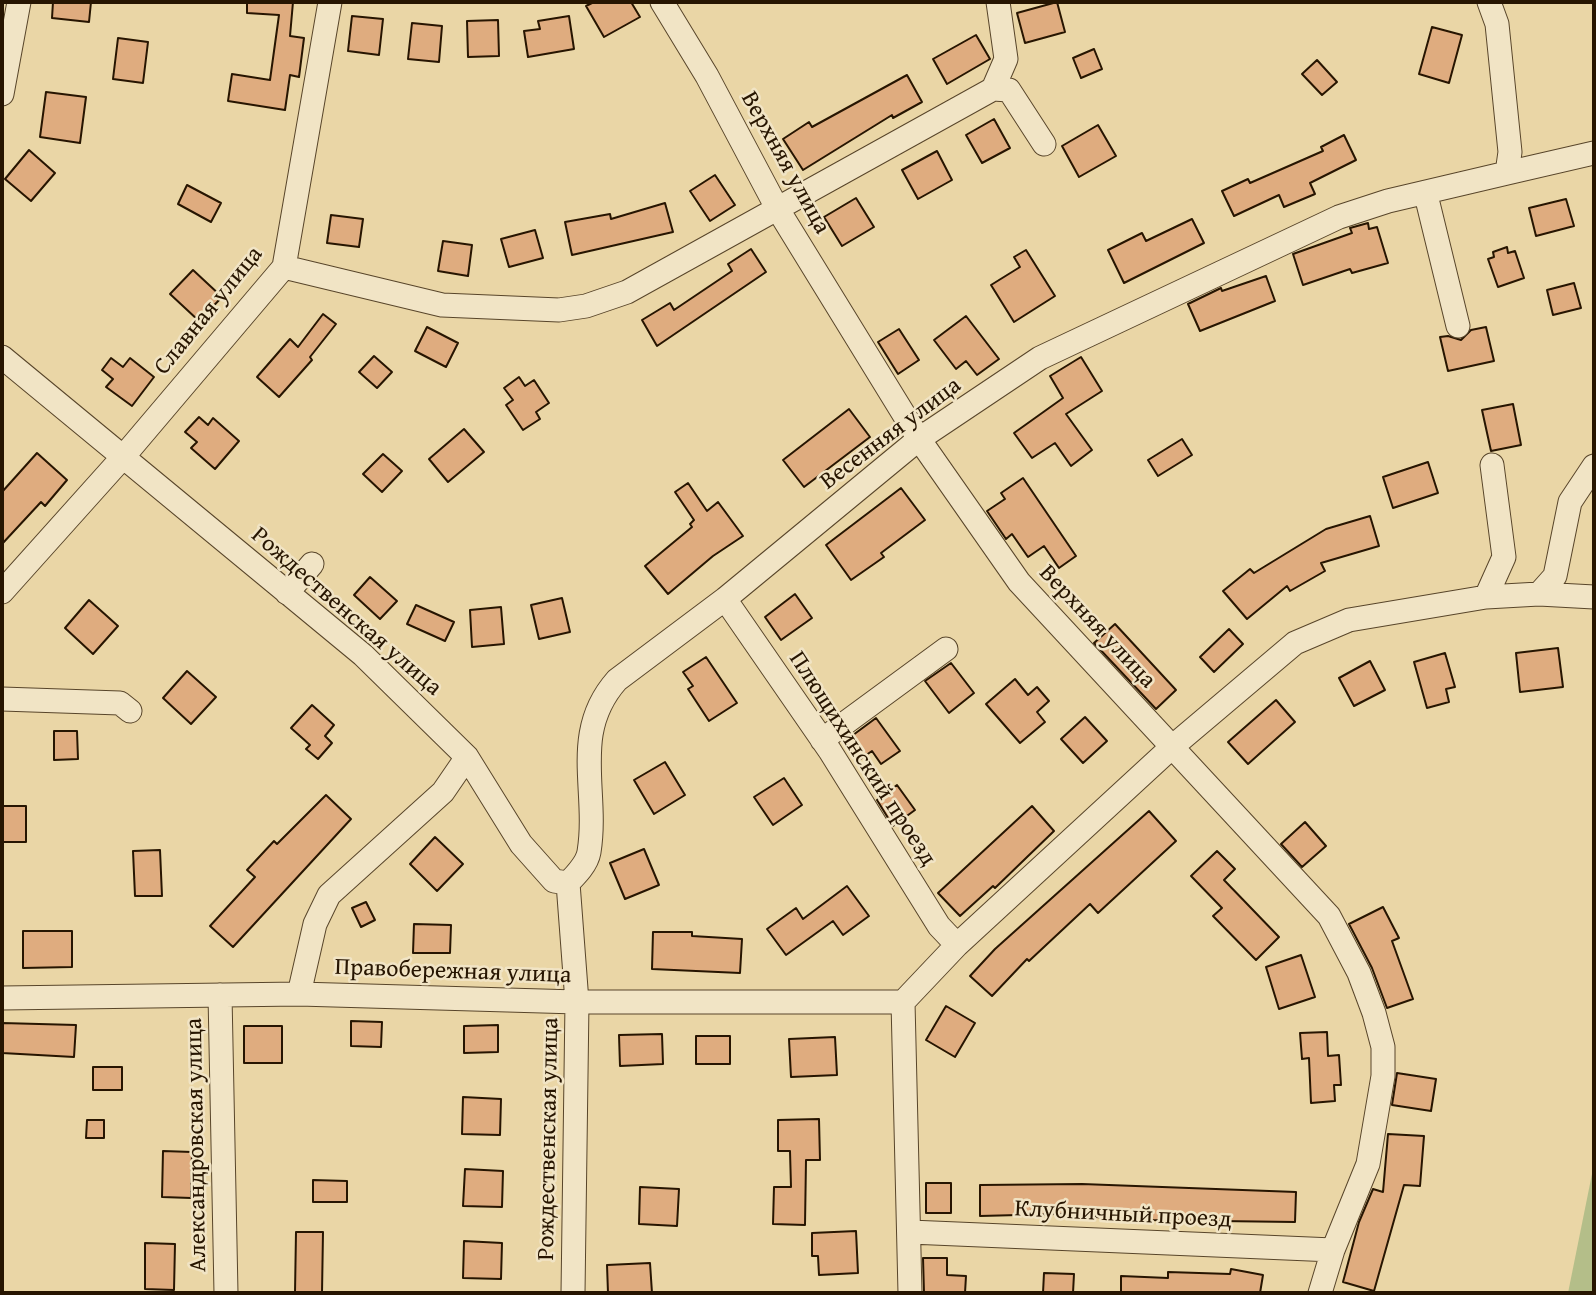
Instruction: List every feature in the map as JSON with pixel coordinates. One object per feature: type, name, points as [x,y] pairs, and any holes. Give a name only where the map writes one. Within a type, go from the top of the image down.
[{"type":"street","points":[[2,94],[19,2]]},
{"type":"street","name":"Славная улица","points":[[2,592],[123,457],[284,267],[330,2]]},
{"type":"street","name":"Верхняя улица","points":[[662,2],[707,76],[777,208],[919,439],[1032,599],[1329,916],[1359,973],[1383,1047],[1378,1108],[1368,1164],[1333,1250],[1320,1293]]},
{"type":"street","points":[[993,89],[1006,59],[1004,28],[998,2]]},
{"type":"street","points":[[1489,2],[1497,24],[1510,152],[1507,173]]},
{"type":"street","points":[[284,267],[442,305],[559,310],[586,306],[627,292],[993,89],[1009,90],[1044,144]]},
{"type":"street","name":"Весенняя улица","points":[[568,883],[589,854],[589,736],[598,706],[617,680],[726,599],[919,439],[1040,358],[1339,217],[1388,201],[1426,195],[1594,153]]},
{"type":"street","points":[[1426,195],[1458,326]]},
{"type":"street","name":"Рождественская улица","points":[[2,357],[363,655],[467,757],[521,844],[554,881],[568,883],[577,1002],[573,1293]]},
{"type":"street","points":[[1486,597],[1504,557],[1492,465]]},
{"type":"street","points":[[1539,594],[1555,576],[1570,502],[1594,466]]},
{"type":"street","points":[[287,593],[312,564]]},
{"type":"street","points":[[910,1293],[903,1002],[957,945],[1172,747],[1295,643],[1349,620],[1486,597],[1539,594],[1594,597]]},
{"type":"street","name":"Плющихинский проезд","points":[[726,599],[822,740],[929,911],[957,945]]},
{"type":"street","points":[[822,740],[946,649]]},
{"type":"street","points":[[2,699],[120,703],[130,711]]},
{"type":"street","points":[[299,994],[315,923],[330,895],[443,792],[467,757]]},
{"type":"street","name":"Правобережная улица","points":[[2,998],[299,994],[577,1002],[903,1002]]},
{"type":"street","name":"Александровская улица","points":[[220,995],[226,1293]]},
{"type":"street","name":"Клубничный проезд","points":[[910,1232],[1333,1250]]},
{"type":"green space","points":[[1594,1164],[1594,1293],[1568,1293]]},
{"type":"building","points":[[53,2],[91,2],[89,22],[52,18]]},
{"type":"building","points":[[247,2],[293,2],[290,36],[304,38],[299,77],[290,75],[285,110],[228,101],[232,74],[270,80],[279,15],[247,13]]},
{"type":"building","points":[[594,2],[631,2],[640,17],[604,37],[586,6]]},
{"type":"building","points":[[1057,2],[1065,32],[1025,43],[1017,13]]},
{"type":"building","points":[[352,16],[383,19],[379,55],[348,51]]},
{"type":"building","points":[[569,16],[574,49],[528,57],[524,31],[540,29],[538,21]]},
{"type":"building","points":[[498,20],[499,56],[468,57],[467,21]]},
{"type":"building","points":[[412,23],[442,26],[439,62],[408,59]]},
{"type":"building","points":[[1432,27],[1462,35],[1449,83],[1419,74]]},
{"type":"building","points":[[976,35],[990,59],[947,84],[933,59]]},
{"type":"building","points":[[118,38],[148,42],[143,83],[113,79]]},
{"type":"building","points":[[1094,49],[1102,69],[1081,78],[1073,58]]},
{"type":"building","points":[[1317,60],[1337,82],[1322,95],[1302,74]]},
{"type":"building","points":[[907,75],[922,102],[893,118],[892,115],[803,170],[783,139],[809,122],[812,127]]},
{"type":"building","points":[[46,92],[86,97],[80,143],[40,137]]},
{"type":"building","points":[[994,119],[1010,148],[982,163],[966,135]]},
{"type":"building","points":[[1098,125],[1116,156],[1079,177],[1062,146]]},
{"type":"building","points":[[1344,135],[1356,160],[1310,183],[1315,194],[1284,207],[1279,195],[1234,216],[1222,191],[1248,179],[1250,183],[1323,151],[1321,147]]},
{"type":"building","points":[[29,150],[55,173],[31,201],[5,179]]},
{"type":"building","points":[[937,151],[952,180],[918,199],[902,170]]},
{"type":"building","points":[[715,175],[735,205],[710,221],[690,191]]},
{"type":"building","points":[[187,185],[221,203],[211,222],[178,204]]},
{"type":"building","points":[[856,198],[874,227],[842,246],[824,217]]},
{"type":"building","points":[[1566,199],[1574,226],[1536,236],[1529,208]]},
{"type":"building","points":[[665,203],[673,232],[572,255],[565,222],[610,214],[611,219]]},
{"type":"building","points":[[331,215],[363,219],[359,247],[327,243]]},
{"type":"building","points":[[1192,219],[1204,243],[1124,283],[1108,250],[1142,233],[1146,241]]},
{"type":"building","points":[[1368,223],[1369,229],[1377,227],[1388,263],[1352,273],[1350,269],[1303,285],[1293,254],[1352,233],[1350,228]]},
{"type":"building","points":[[535,230],[543,258],[509,267],[501,239]]},
{"type":"building","points":[[443,241],[472,245],[468,276],[438,271]]},
{"type":"building","points":[[1507,247],[1508,253],[1515,251],[1524,278],[1498,287],[1488,259],[1494,257],[1493,252]]},
{"type":"building","points":[[751,249],[766,272],[657,346],[642,320],[670,303],[674,310],[732,271],[728,264]]},
{"type":"building","points":[[1026,250],[1055,296],[1014,322],[991,285],[1020,267],[1014,257]]},
{"type":"building","points":[[193,270],[222,297],[199,321],[170,294]]},
{"type":"building","points":[[1266,276],[1275,301],[1200,331],[1188,304],[1221,288],[1222,291]]},
{"type":"building","points":[[1574,283],[1581,308],[1553,315],[1547,290]]},
{"type":"building","points":[[323,314],[336,324],[310,357],[312,360],[279,397],[257,377],[290,339],[298,347]]},
{"type":"building","points":[[966,316],[999,359],[977,375],[966,361],[956,369],[934,340]]},
{"type":"building","points":[[427,327],[458,343],[446,367],[415,351]]},
{"type":"building","points":[[1486,327],[1494,361],[1448,371],[1440,337],[1448,336],[1461,340],[1471,330]]},
{"type":"building","points":[[899,329],[919,360],[898,374],[878,342]]},
{"type":"building","points":[[374,356],[392,372],[377,388],[359,372]]},
{"type":"building","points":[[1081,357],[1102,391],[1066,414],[1092,450],[1071,466],[1055,443],[1032,458],[1014,433],[1063,398],[1050,376]]},
{"type":"building","points":[[111,358],[123,367],[130,358],[154,377],[132,406],[106,387],[113,379],[102,370]]},
{"type":"building","points":[[519,377],[525,386],[534,380],[549,403],[536,412],[540,419],[523,430],[506,405],[513,400],[504,388]]},
{"type":"building","points":[[1513,404],[1521,445],[1491,451],[1482,410]]},
{"type":"building","points":[[849,409],[870,437],[804,487],[783,460]]},
{"type":"building","points":[[199,417],[208,425],[213,418],[239,441],[215,469],[191,448],[197,442],[185,432]]},
{"type":"building","points":[[464,429],[484,452],[448,482],[429,459]]},
{"type":"building","points":[[1182,439],[1192,455],[1158,476],[1148,460]]},
{"type":"building","points":[[37,453],[67,480],[45,506],[41,502],[2,544],[2,492]]},
{"type":"building","points":[[383,454],[402,471],[382,492],[363,474]]},
{"type":"building","points":[[1428,462],[1438,493],[1393,508],[1383,477]]},
{"type":"building","points":[[1023,478],[1076,556],[1059,568],[1044,546],[1028,557],[1012,534],[1006,539],[987,511],[1005,499],[1001,493]]},
{"type":"building","points":[[688,483],[707,511],[718,502],[743,536],[713,556],[668,594],[645,566],[692,527],[690,524],[694,520],[675,492]]},
{"type":"building","points":[[901,488],[925,520],[881,553],[884,557],[851,580],[826,545]]},
{"type":"building","points":[[1370,516],[1379,546],[1321,563],[1325,571],[1290,591],[1287,586],[1247,619],[1223,591],[1250,569],[1254,573],[1326,529]]},
{"type":"building","points":[[370,577],[397,601],[380,619],[354,595]]},
{"type":"building","points":[[795,594],[812,618],[781,640],[765,617]]},
{"type":"building","points":[[562,598],[570,632],[539,639],[531,605]]},
{"type":"building","points":[[89,600],[118,626],[93,654],[65,628]]},
{"type":"building","points":[[416,605],[454,622],[445,641],[407,624]]},
{"type":"building","points":[[501,607],[504,644],[472,647],[470,610]]},
{"type":"building","points":[[1115,624],[1176,690],[1156,709],[1094,643]]},
{"type":"building","points":[[1229,629],[1243,644],[1214,672],[1200,657]]},
{"type":"building","points":[[1558,648],[1563,687],[1520,692],[1516,653]]},
{"type":"building","points":[[1445,653],[1455,687],[1446,689],[1449,702],[1427,708],[1414,662]]},
{"type":"building","points":[[706,657],[737,703],[709,721],[688,689],[693,686],[683,672]]},
{"type":"building","points":[[1370,661],[1385,690],[1354,706],[1339,678]]},
{"type":"building","points":[[951,663],[974,693],[949,713],[925,681]]},
{"type":"building","points":[[187,671],[216,697],[191,724],[163,698]]},
{"type":"building","points":[[1015,679],[1028,695],[1037,687],[1049,701],[1037,712],[1045,722],[1020,743],[986,704]]},
{"type":"building","points":[[1276,700],[1295,722],[1248,764],[1228,742]]},
{"type":"building","points":[[312,705],[334,725],[325,736],[332,743],[318,759],[306,749],[310,745],[291,728]]},
{"type":"building","points":[[1085,717],[1107,741],[1083,763],[1061,739]]},
{"type":"building","points":[[876,718],[900,751],[881,764],[872,751],[859,760],[845,741]]},
{"type":"building","points":[[54,731],[77,731],[78,759],[54,760]]},
{"type":"building","points":[[665,762],[685,795],[654,814],[634,780]]},
{"type":"building","points":[[784,778],[802,805],[773,825],[754,797]]},
{"type":"building","points":[[897,785],[915,810],[893,826],[877,800]]},
{"type":"building","points":[[326,795],[351,819],[233,947],[210,926],[255,877],[247,870],[274,841],[277,844]]},
{"type":"building","points":[[2,806],[26,806],[26,842],[2,842]]},
{"type":"building","points":[[1032,806],[1054,831],[995,888],[993,886],[960,916],[938,893]]},
{"type":"building","points":[[1149,811],[1176,841],[1098,913],[1090,904],[1029,961],[1027,959],[992,996],[970,976],[995,949]]},
{"type":"building","points":[[1305,822],[1326,846],[1302,867],[1281,844]]},
{"type":"building","points":[[435,837],[463,864],[437,891],[410,864]]},
{"type":"building","points":[[644,849],[659,885],[625,899],[610,863]]},
{"type":"building","points":[[160,850],[162,896],[135,896],[133,851]]},
{"type":"building","points":[[1217,851],[1235,869],[1224,880],[1279,937],[1256,960],[1213,916],[1222,908],[1191,876]]},
{"type":"building","points":[[847,886],[869,916],[843,935],[833,921],[786,955],[767,929],[796,908],[803,919]]},
{"type":"building","points":[[366,902],[375,920],[361,927],[352,908]]},
{"type":"building","points":[[1383,907],[1399,938],[1392,941],[1413,999],[1387,1008],[1372,968],[1349,924]]},
{"type":"building","points":[[414,924],[451,925],[450,953],[413,953]]},
{"type":"building","points":[[23,931],[72,931],[72,967],[23,968]]},
{"type":"building","points":[[653,932],[692,932],[692,936],[742,939],[740,973],[652,969]]},
{"type":"building","points":[[1301,955],[1315,997],[1279,1009],[1266,967]]},
{"type":"building","points":[[946,1006],[975,1023],[955,1057],[926,1040]]},
{"type":"building","points":[[351,1021],[382,1022],[381,1047],[351,1046]]},
{"type":"building","points":[[2,1023],[76,1025],[74,1057],[2,1053]]},
{"type":"building","points":[[498,1025],[498,1052],[464,1053],[464,1026]]},
{"type":"building","points":[[244,1026],[282,1026],[282,1063],[244,1063]]},
{"type":"building","points":[[1327,1032],[1328,1056],[1339,1055],[1341,1085],[1334,1085],[1335,1101],[1311,1103],[1309,1058],[1302,1059],[1300,1033]]},
{"type":"building","points":[[662,1034],[663,1064],[620,1066],[619,1035]]},
{"type":"building","points":[[696,1036],[730,1036],[730,1064],[696,1064]]},
{"type":"building","points":[[835,1037],[837,1075],[791,1077],[789,1039]]},
{"type":"building","points":[[93,1067],[122,1067],[122,1090],[93,1090]]},
{"type":"building","points":[[1397,1073],[1436,1079],[1431,1111],[1392,1105]]},
{"type":"building","points":[[463,1097],[501,1099],[500,1135],[462,1134]]},
{"type":"building","points":[[819,1119],[820,1160],[806,1160],[805,1225],[773,1224],[774,1187],[791,1187],[790,1151],[778,1151],[778,1120]]},
{"type":"building","points":[[87,1120],[104,1120],[104,1138],[86,1138]]},
{"type":"building","points":[[1388,1134],[1424,1136],[1420,1186],[1404,1185],[1374,1291],[1343,1282],[1359,1222],[1373,1189],[1383,1192]]},
{"type":"building","points":[[163,1151],[192,1152],[191,1198],[162,1197]]},
{"type":"building","points":[[465,1169],[503,1171],[502,1207],[463,1206]]},
{"type":"building","points":[[313,1180],[347,1181],[347,1202],[313,1202]]},
{"type":"building","points":[[926,1183],[951,1183],[951,1213],[926,1213]]},
{"type":"building","points":[[1082,1184],[1296,1192],[1295,1222],[1142,1220],[1095,1217],[1095,1213],[980,1216],[980,1185]]},
{"type":"building","points":[[640,1187],[679,1189],[677,1226],[639,1224]]},
{"type":"building","points":[[856,1231],[858,1273],[819,1275],[818,1256],[812,1256],[812,1233]]},
{"type":"building","points":[[296,1232],[323,1232],[322,1293],[295,1293]]},
{"type":"building","points":[[464,1241],[502,1243],[501,1279],[463,1278]]},
{"type":"building","points":[[145,1243],[175,1244],[174,1290],[145,1289]]},
{"type":"building","points":[[923,1258],[947,1258],[947,1275],[966,1276],[965,1293],[924,1293]]},
{"type":"building","points":[[650,1263],[652,1293],[608,1293],[607,1265]]},
{"type":"building","points":[[1231,1269],[1263,1275],[1260,1293],[1121,1293],[1121,1276],[1168,1278],[1168,1272],[1230,1274]]},
{"type":"building","points":[[1044,1273],[1074,1274],[1073,1293],[1043,1293]]}]
